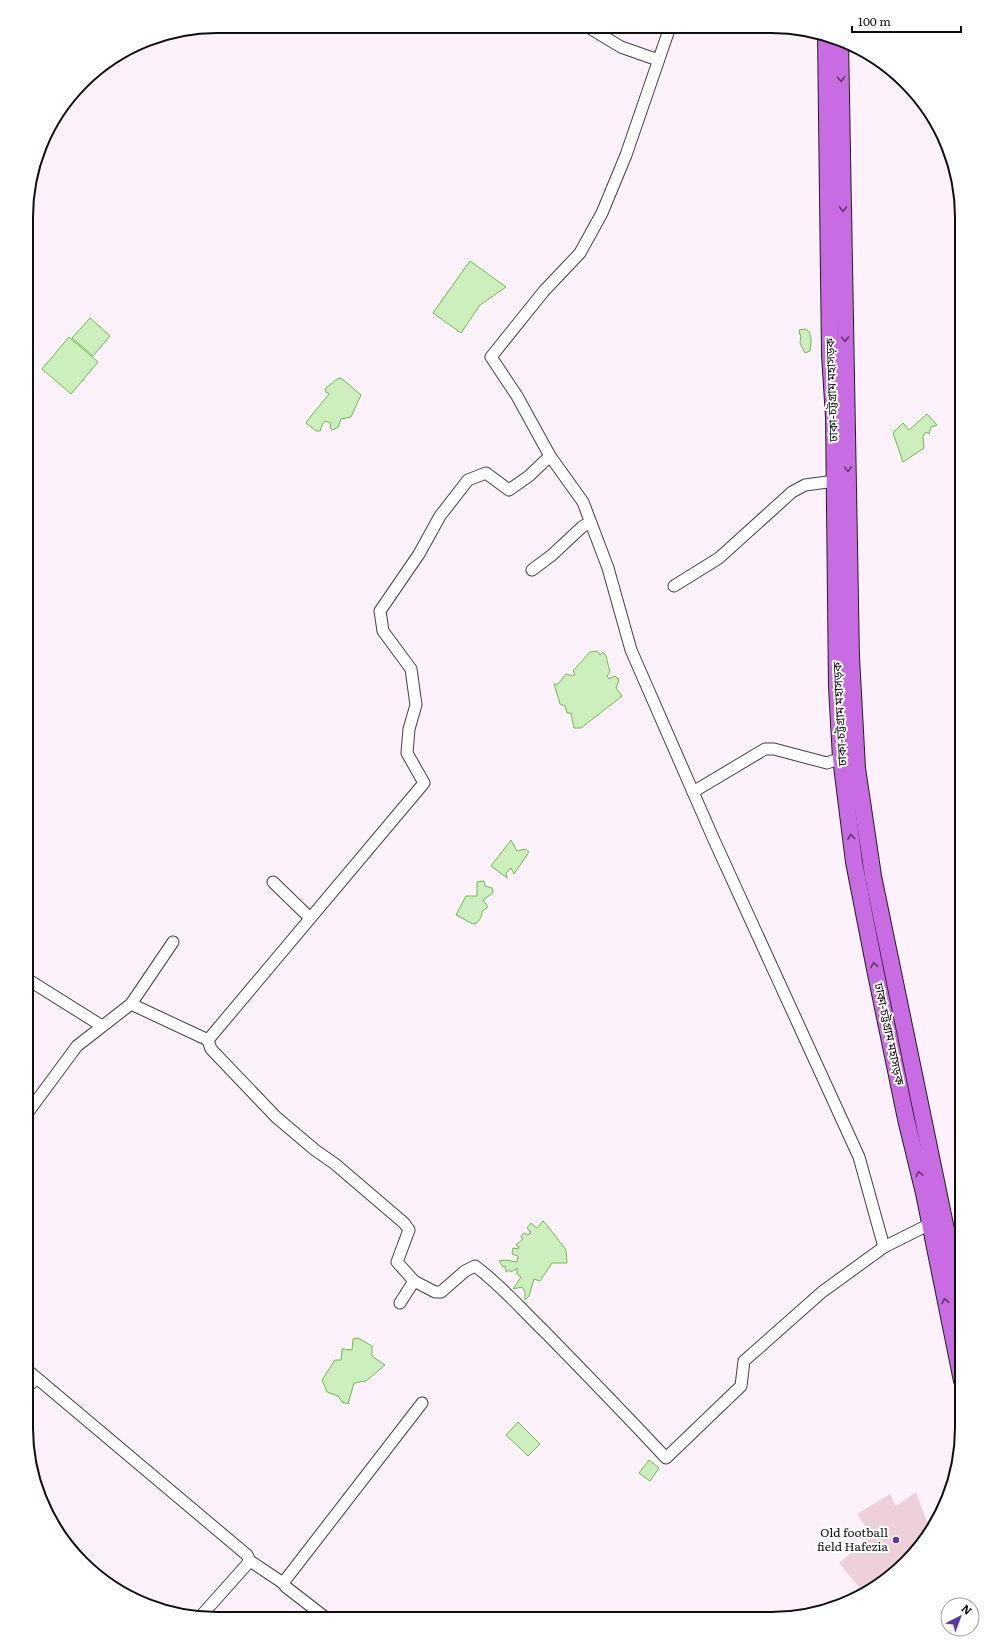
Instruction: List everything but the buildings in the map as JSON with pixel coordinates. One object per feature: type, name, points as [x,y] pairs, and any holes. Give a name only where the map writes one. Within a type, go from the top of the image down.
[{"type":"highway","name":"ঢাকা-চট্টগ্রাম মহাসড়ক","points":[[826,42],[830,355],[835,481],[837,687],[841,758],[854,862],[881,999],[955,1347]]},
{"type":"highway","name":"ঢাকা-চট্টগ্রাম মহাসড়ক","points":[[840,47],[851,657],[857,768],[873,876],[955,1273]]},
{"type":"street","points":[[598,33],[621,47],[658,60]]},
{"type":"street","points":[[668,33],[632,141],[602,213],[580,252],[544,291],[491,357],[517,396],[550,456],[583,502],[608,568],[632,650],[693,792],[858,1157],[884,1247]]},
{"type":"street","points":[[208,1040],[424,783],[407,754],[409,729],[416,705],[412,669],[383,631],[380,611],[420,554],[440,516],[468,480],[486,473],[509,490],[529,476],[550,456]]},
{"type":"street","points":[[674,586],[719,558],[792,492],[805,485],[835,481]]},
{"type":"street","points":[[532,570],[552,555],[582,527],[590,522]]},
{"type":"street","points":[[693,792],[765,749],[774,749],[827,763],[841,758]]},
{"type":"street","points":[[273,882],[310,918]]},
{"type":"street","points":[[33,1106],[77,1046],[131,1004],[173,942]]},
{"type":"street","points":[[33,983],[102,1026]]},
{"type":"street","points":[[131,1004],[208,1040],[211,1049],[276,1117],[315,1150],[336,1164],[404,1223],[409,1230],[397,1262],[414,1281],[435,1292],[441,1292],[465,1271],[475,1266],[501,1289],[626,1415],[666,1458],[741,1386],[744,1361],[822,1292],[884,1247],[930,1224]]},
{"type":"street","points":[[400,1303],[414,1281]]},
{"type":"street","points":[[33,1376],[247,1555],[250,1561],[283,1583],[318,1612]]},
{"type":"street","points":[[33,1383],[37,1380]]},
{"type":"street","points":[[283,1583],[422,1403]]},
{"type":"street","points":[[205,1612],[250,1561]]},
{"type":"shaded area","points":[[470,261],[506,287],[480,305],[461,333],[433,313]]},
{"type":"shaded area","points":[[90,318],[110,336],[93,356],[72,338]]},
{"type":"shaded area","points":[[806,329],[810,333],[811,342],[810,351],[805,353],[800,343],[801,336],[799,330]]},
{"type":"shaded area","points":[[69,337],[98,362],[71,394],[42,369]]},
{"type":"shaded area","points":[[341,378],[361,395],[351,417],[341,419],[338,427],[333,430],[330,427],[331,423],[325,421],[320,431],[316,431],[306,423],[329,394],[325,389],[337,379]]},
{"type":"shaded area","points":[[927,414],[937,425],[931,427],[929,434],[926,432],[923,436],[924,448],[903,462],[893,433],[903,423],[909,430]]},
{"type":"shaded area","points":[[597,651],[600,655],[603,652],[606,656],[610,672],[607,676],[609,679],[615,676],[619,680],[616,688],[622,696],[581,728],[574,728],[571,713],[567,713],[565,706],[560,704],[554,684],[558,684],[566,674],[573,676],[575,674],[573,671],[590,652]]},
{"type":"shaded area","points":[[511,840],[517,851],[525,849],[529,852],[514,874],[511,868],[506,873],[507,878],[491,866]]},
{"type":"shaded area","points":[[484,881],[485,886],[492,888],[493,893],[483,900],[488,907],[482,911],[481,917],[473,924],[456,915],[466,896],[477,896],[477,882]]},
{"type":"shaded area","points":[[543,1221],[566,1250],[567,1263],[552,1263],[540,1281],[534,1279],[529,1296],[525,1300],[525,1292],[522,1287],[513,1289],[521,1277],[517,1274],[517,1268],[511,1272],[509,1270],[506,1272],[505,1266],[503,1267],[499,1261],[505,1260],[517,1262],[518,1256],[512,1254],[513,1248],[518,1249],[519,1247],[516,1245],[523,1239],[521,1236],[524,1233],[528,1235],[531,1232],[527,1228],[531,1223],[537,1228]]},
{"type":"shaded area","points":[[358,1338],[372,1346],[372,1356],[385,1365],[366,1381],[354,1383],[348,1404],[342,1402],[338,1396],[327,1392],[322,1380],[335,1360],[341,1360],[342,1349],[352,1350],[353,1339]]},
{"type":"shaded area","points":[[518,1422],[540,1444],[528,1456],[506,1435]]},
{"type":"shaded area","points":[[649,1460],[659,1468],[650,1481],[639,1473]]},
{"type":"shaded area","name":"Old football field Hafezia","points":[[916,1492],[928,1524],[917,1540],[901,1558],[883,1574],[860,1588],[839,1563],[872,1536],[857,1514],[890,1494],[896,1506]]},
{"type":"place","name":"Old football field Hafezia","points":[[896,1540]]}]
